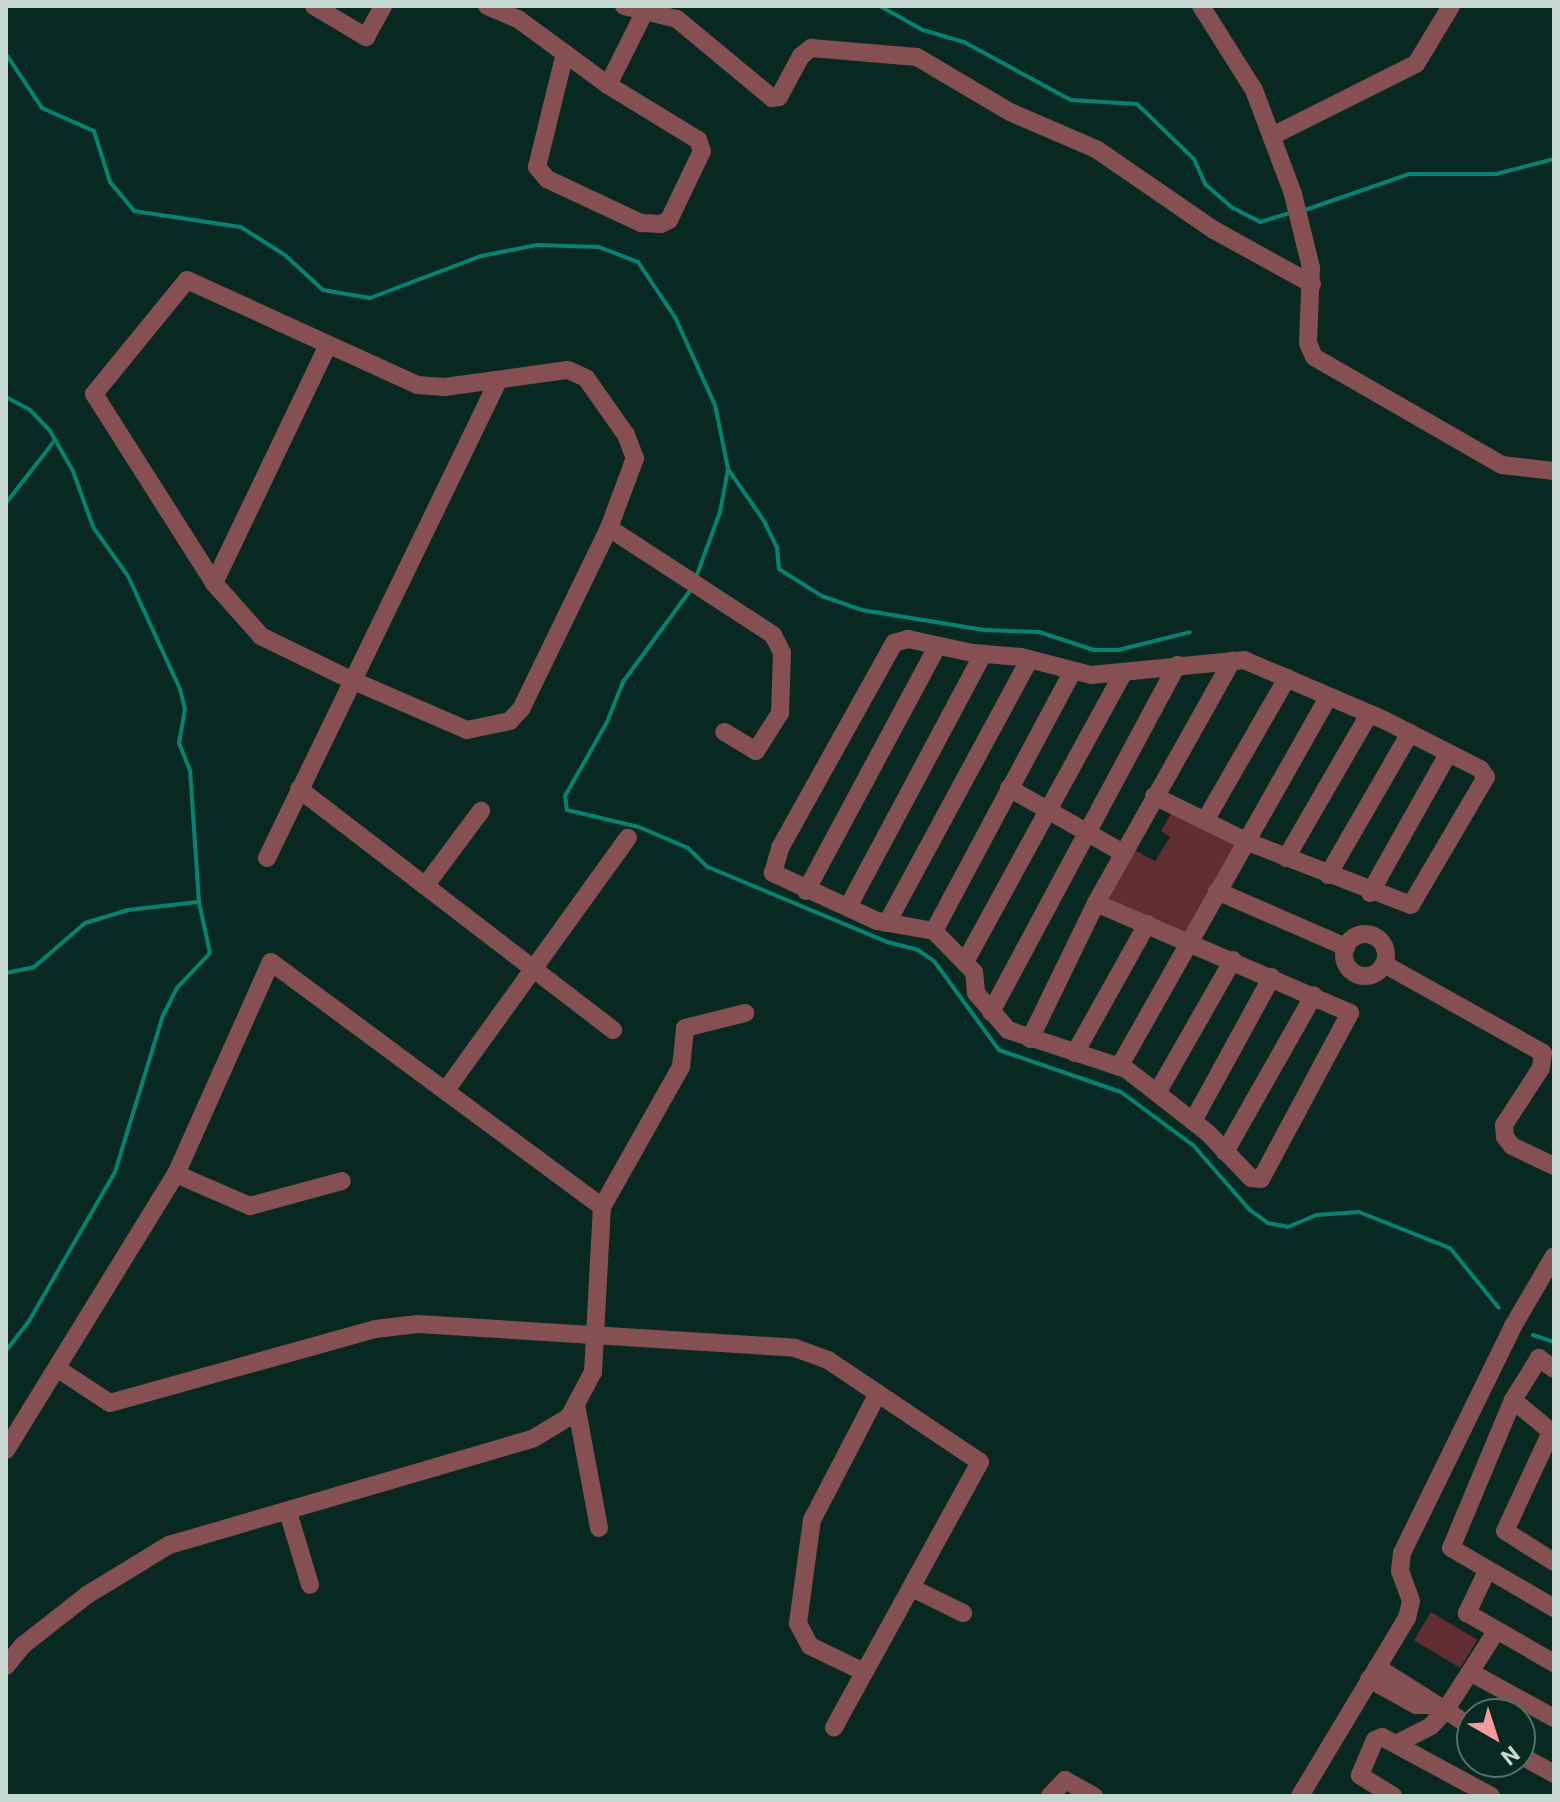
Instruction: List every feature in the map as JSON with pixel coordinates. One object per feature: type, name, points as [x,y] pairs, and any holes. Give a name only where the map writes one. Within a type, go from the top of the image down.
[{"type":"street","points":[[314,6],[366,37],[383,6]]},
{"type":"street","points":[[487,6],[518,19],[565,53],[608,85],[698,140],[702,151],[669,220],[661,224],[641,223],[547,179],[537,167],[565,53]]},
{"type":"street","points":[[624,6],[643,15],[677,19],[772,98],[779,97],[801,56],[811,48],[917,57],[1010,112],[1096,149],[1214,230],[1312,284]]},
{"type":"street","points":[[1201,6],[1254,90],[1293,194],[1312,284],[1308,343],[1314,357],[1502,465],[1554,471]]},
{"type":"street","points":[[1272,136],[1416,64],[1451,6]]},
{"type":"street","points":[[608,85],[643,15]]},
{"type":"street","points":[[187,280],[327,347],[417,385],[498,381],[568,370],[586,378],[626,435],[635,458],[609,528],[521,709],[510,721],[467,730],[349,679],[261,636],[214,583],[94,394],[96,384],[187,280]]},
{"type":"street","points":[[214,583],[327,347]]},
{"type":"street","points":[[267,858],[349,679],[498,381]]},
{"type":"street","points":[[609,528],[773,635],[782,653],[780,713],[756,751],[724,732]]},
{"type":"street","points":[[1096,903],[1343,1006],[1350,1013],[1348,1024],[1261,1179],[1251,1178],[1193,1121],[1119,1067],[1017,1037],[976,993],[975,975],[965,962],[934,931],[887,923],[806,891],[773,873],[780,848],[885,652],[894,643],[908,639],[937,647],[1030,659],[1072,673],[1123,673],[1177,665],[1249,662],[1410,733],[1480,769],[1486,777],[1481,791],[1418,899],[1411,905],[1370,893],[1286,858],[1154,796]]},
{"type":"street","points":[[806,891],[937,647]]},
{"type":"street","points":[[848,907],[983,654]]},
{"type":"street","points":[[887,923],[1030,659]]},
{"type":"street","points":[[1030,1039],[1096,903],[1232,661]]},
{"type":"street","points":[[991,1012],[1085,831],[1177,665]]},
{"type":"street","points":[[934,931],[1072,673]]},
{"type":"street","points":[[965,962],[1123,673]]},
{"type":"street","points":[[1206,819],[1287,678]]},
{"type":"street","points":[[1119,1067],[1245,838],[1329,696]]},
{"type":"street","points":[[1286,858],[1369,714]]},
{"type":"street","points":[[1328,875],[1410,733]]},
{"type":"street","points":[[1370,893],[1448,754]]},
{"type":"street","points":[[1009,788],[1123,853]]},
{"type":"street","points":[[299,789],[613,1030]]},
{"type":"street","points":[[425,886],[481,811]]},
{"type":"street","points":[[446,1090],[628,838]]},
{"type":"street","points":[[1217,891],[1346,947]]},
{"type":"street","points":[[1075,1053],[1147,924]]},
{"type":"street","points":[[1361,935],[1374,936],[1386,951],[1384,964],[1371,975],[1360,975],[1347,964],[1346,947],[1361,935]]},
{"type":"street","points":[[1157,1093],[1233,960]]},
{"type":"street","points":[[6,1450],[176,1174],[271,962],[602,1207]]},
{"type":"street","points":[[1384,964],[1543,1053],[1541,1068],[1504,1125],[1505,1137],[1512,1146],[1554,1166]]},
{"type":"street","points":[[1193,1121],[1272,977]]},
{"type":"street","points":[[1225,1152],[1314,995]]},
{"type":"street","points":[[10,1658],[87,1595],[163,1547],[534,1438],[569,1417],[593,1372],[602,1207],[681,1067],[685,1028],[745,1013]]},
{"type":"street","points":[[176,1174],[250,1206],[342,1181]]},
{"type":"street","points":[[1300,1796],[1409,1609],[1402,1553],[1517,1318],[1554,1256]]},
{"type":"street","points":[[58,1369],[110,1403],[375,1329],[418,1324],[597,1332],[795,1348],[828,1360],[980,1462],[834,1728]]},
{"type":"street","points":[[1554,1369],[1539,1358],[1513,1400],[1451,1543],[1454,1551],[1554,1608]]},
{"type":"street","points":[[864,1672],[810,1646],[798,1623],[812,1520],[878,1393]]},
{"type":"street","points":[[1513,1400],[1553,1433],[1505,1531],[1554,1562]]},
{"type":"street","points":[[576,1405],[599,1528]]},
{"type":"street","points":[[288,1512],[310,1585]]},
{"type":"street","points":[[1487,1571],[1464,1610],[1554,1663]]},
{"type":"street","points":[[912,1588],[963,1613]]},
{"type":"street","points":[[1396,1744],[1431,1726],[1438,1708],[1470,1672],[1497,1630]]},
{"type":"street","points":[[1470,1672],[1554,1718]]},
{"type":"street","points":[[1373,1673],[1424,1694],[1438,1708],[1456,1718]]},
{"type":"street","points":[[1393,1796],[1360,1773],[1375,1740],[1382,1737],[1491,1796]]},
{"type":"street","points":[[1550,1772],[1554,1751]]},
{"type":"street","points":[[1050,1796],[1065,1780],[1094,1796]]},
{"type":"shaded area","points":[[1172,812],[1238,840],[1188,935],[1106,902],[1132,849],[1155,861],[1170,837],[1161,831]]},
{"type":"shaded area","points":[[1431,1612],[1477,1640],[1460,1668],[1414,1640]]},
{"type":"waterway","points":[[880,6],[923,30],[964,42],[1071,100],[1137,104],[1194,159],[1205,184],[1233,208],[1260,222],[1293,212]]},
{"type":"waterway","points":[[6,54],[42,108],[94,131],[110,182],[134,211],[241,227],[285,255],[323,290],[370,298],[481,256],[537,245],[599,247],[638,262],[675,317],[715,405],[728,469],[720,512],[695,580]]},
{"type":"waterway","points":[[1302,211],[1409,174],[1496,174],[1554,159]]},
{"type":"waterway","points":[[6,397],[30,410],[50,431],[73,471],[93,527],[128,576],[180,689],[185,709],[179,743],[190,770],[199,902],[210,953],[177,988],[163,1015],[115,1172],[29,1321],[6,1350]]},
{"type":"waterway","points":[[6,503],[55,440]]},
{"type":"waterway","points":[[728,469],[764,521],[777,548],[779,569],[822,596],[862,610],[984,630],[1039,632],[1094,650],[1118,650],[1190,632]]},
{"type":"waterway","points":[[692,588],[623,682],[607,722],[565,796],[567,810],[639,827],[688,848],[708,867],[887,942],[918,950],[934,961],[999,1050],[1121,1092],[1193,1145],[1250,1210],[1268,1223],[1288,1227],[1316,1215],[1359,1212],[1450,1248],[1499,1308]]},
{"type":"waterway","points":[[6,973],[34,967],[85,923],[128,910],[198,902]]},
{"type":"waterway","points":[[1533,1335],[1554,1342]]}]
